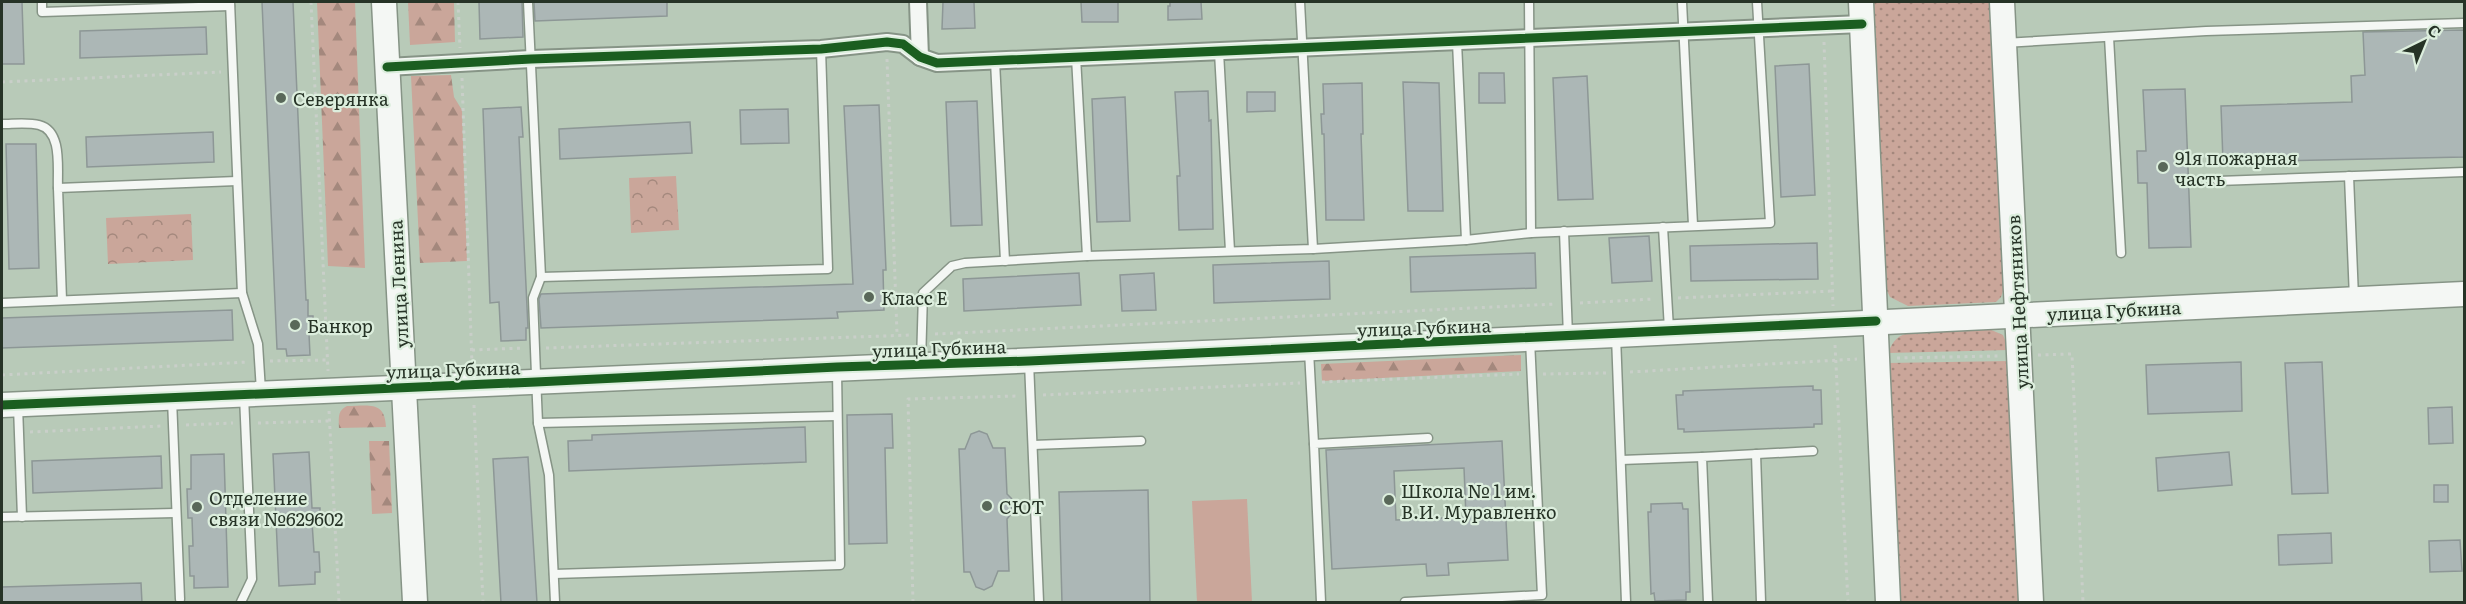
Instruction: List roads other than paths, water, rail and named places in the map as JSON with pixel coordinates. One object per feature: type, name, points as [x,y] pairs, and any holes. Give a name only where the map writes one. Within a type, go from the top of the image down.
[{"type":"street","name":"улица Ленина","points":[[384,2],[415,603]]},
{"type":"street","points":[[918,2],[920,57]]},
{"type":"street","name":"улица Нефтяников","points":[[2002,2],[2031,603]]},
{"type":"street","points":[[387,67],[531,59],[821,49],[887,42],[903,44],[920,57],[938,63],[995,61],[1759,29],[1862,13],[1888,603]]},
{"type":"street","name":"улица Губкина","points":[[10,404],[1530,339],[2464,294]]},
{"type":"lane","points":[[42,2],[42,12],[230,4],[242,293],[258,344],[260,361],[253,395],[252,579],[241,603]]},
{"type":"lane","points":[[528,2],[541,277],[533,298],[536,382],[538,423],[549,476],[555,603]]},
{"type":"lane","points":[[1300,2],[1313,249]]},
{"type":"lane","points":[[1528,2],[1532,233]]},
{"type":"lane","points":[[1682,2],[1693,225]]},
{"type":"lane","points":[[921,364],[921,300],[926,288],[952,266],[966,263],[1087,256],[1313,249],[1466,240],[1564,231],[1770,223],[1757,2]]},
{"type":"lane","points":[[2004,43],[2206,31],[2464,22]]},
{"type":"lane","points":[[2109,37],[2121,253]]},
{"type":"lane","points":[[1457,42],[1466,240]]},
{"type":"lane","points":[[541,277],[828,269],[821,49]]},
{"type":"lane","points":[[1219,52],[1230,251]]},
{"type":"lane","points":[[1076,57],[1087,256]]},
{"type":"lane","points":[[995,61],[1005,261]]},
{"type":"lane","points":[[2,124],[37,124],[46,127],[56,141],[62,300]]},
{"type":"lane","points":[[2218,181],[2464,172]]},
{"type":"lane","points":[[2349,176],[2354,299]]},
{"type":"lane","points":[[58,188],[237,181]]},
{"type":"lane","points":[[1663,227],[1670,332]]},
{"type":"lane","points":[[1564,231],[1568,337]]},
{"type":"lane","points":[[2,303],[242,293]]},
{"type":"lane","points":[[1616,335],[1626,603]]},
{"type":"lane","points":[[1406,603],[1542,596],[1530,339]]},
{"type":"lane","points":[[1309,348],[1321,603]]},
{"type":"lane","points":[[1029,361],[1040,603]]},
{"type":"lane","points":[[554,574],[840,565],[837,367]]},
{"type":"lane","points":[[172,398],[180,599]]},
{"type":"lane","points":[[10,404],[22,517]]},
{"type":"lane","points":[[538,423],[837,416]]},
{"type":"lane","points":[[1314,444],[1428,438]]},
{"type":"lane","points":[[1033,445],[1141,441]]},
{"type":"lane","points":[[1621,459],[1813,452]]},
{"type":"lane","points":[[1756,454],[1761,603]]},
{"type":"lane","points":[[1702,457],[1708,603]]},
{"type":"lane","points":[[2,517],[175,513]]},
{"type":"place","name":"Северянка","points":[[281,98]]},
{"type":"place","name":"91я пожарная часть","points":[[2163,167]]},
{"type":"place","name":"Класс Е","points":[[869,297]]},
{"type":"place","name":"Банкор","points":[[295,325]]},
{"type":"place","name":"Школа № 1 им. В.И. Муравленко","points":[[1389,500]]},
{"type":"place","name":"СЮТ","points":[[987,506]]},
{"type":"place","name":"Отделение связи №629602","points":[[197,507]]}]
